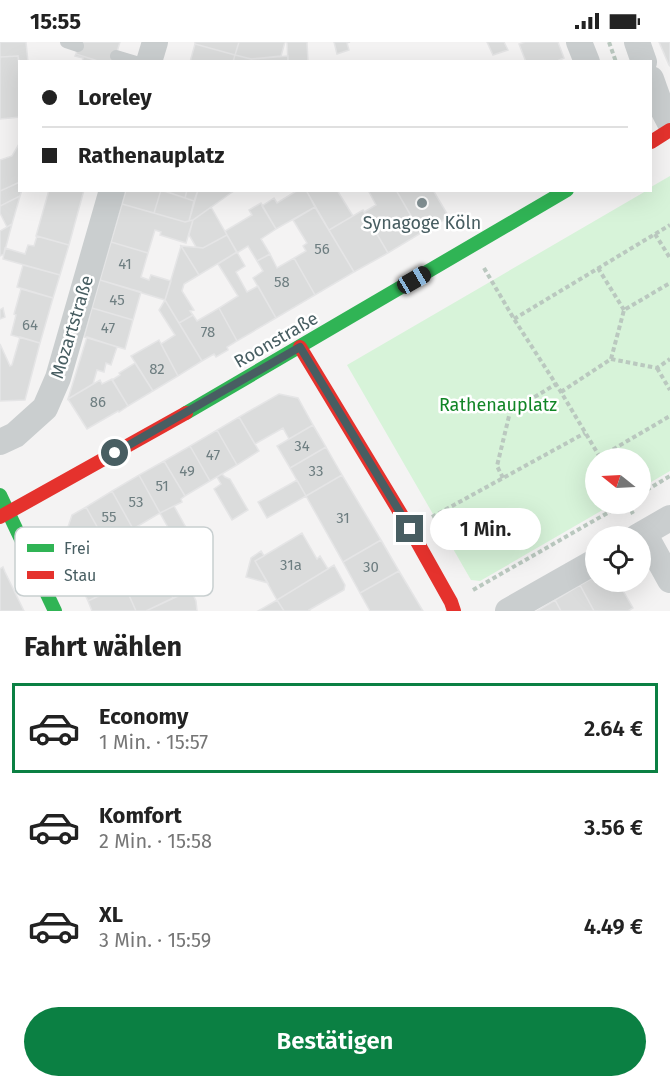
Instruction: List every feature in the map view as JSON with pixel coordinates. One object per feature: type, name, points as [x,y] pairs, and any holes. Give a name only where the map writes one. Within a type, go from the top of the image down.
[{"type":"main road","points":[[652,141],[670,130]]},
{"type":"main road","name":"Roonstraße","points":[[2,508],[192,410],[564,192]]},
{"type":"main road","points":[[300,347],[410,529],[453,606]]},
{"type":"main road","points":[[2,508],[15,533]]},
{"type":"main road","points":[[47,596],[55,611]]},
{"type":"street","points":[[150,60],[155,42]]},
{"type":"street","points":[[579,42],[586,60]]},
{"type":"street","points":[[637,42],[643,60]]},
{"type":"street","points":[[652,82],[670,123]]},
{"type":"street","name":"Mozartstraße","points":[[0,442],[15,435],[45,408],[58,378],[111,192]]},
{"type":"street","points":[[651,529],[670,518]]},
{"type":"street","points":[[651,551],[670,580]]},
{"type":"street","points":[[508,611],[585,567]]},
{"type":"lane","points":[[116,56],[129,60]]},
{"type":"path","points":[[609,42],[615,60]]},
{"type":"path","points":[[514,319],[670,225]]},
{"type":"path","points":[[655,234],[670,258]]},
{"type":"path","points":[[471,247],[594,448]]},
{"type":"path","points":[[598,268],[624,310]]},
{"type":"path","points":[[561,392],[611,359],[624,310],[670,283]]},
{"type":"path","points":[[611,359],[657,368],[670,359]]},
{"type":"path","points":[[657,368],[670,390]]},
{"type":"path","points":[[503,478],[497,466],[510,412],[556,384]]},
{"type":"path","points":[[617,448],[670,416]]},
{"type":"path","points":[[410,529],[585,433]]},
{"type":"path","points":[[651,487],[670,476]]},
{"type":"path","points":[[453,606],[606,514]]},
{"type":"green space","name":"Rathenauplatz","points":[[670,176],[670,471],[651,482],[651,448],[585,448],[585,514],[596,514],[480,581],[471,580],[347,365],[644,192],[652,192],[652,186]]},
{"type":"building","points":[[0,42],[26,42],[28,60],[18,60],[18,56],[0,57]]},
{"type":"building","points":[[79,42],[120,42],[115,60],[95,60],[76,54]]},
{"type":"building","points":[[195,42],[239,42],[235,55],[195,44]]},
{"type":"building","points":[[239,42],[285,42],[281,56],[251,59],[235,55]]},
{"type":"building","points":[[287,42],[307,42],[308,60],[288,60]]},
{"type":"building","points":[[334,42],[350,42],[347,43],[349,50],[337,54]]},
{"type":"building","points":[[487,42],[504,42],[508,50],[493,55]]},
{"type":"building","points":[[558,42],[564,58],[525,60],[519,44]]},
{"type":"building","points":[[659,42],[670,42],[670,66],[669,65]]},
{"type":"building","points":[[195,44],[235,55],[234,60],[191,60]]},
{"type":"building","points":[[76,54],[95,60],[82,60],[83,58],[75,56]]},
{"type":"building","points":[[235,55],[251,59],[288,56],[288,60],[234,60]]},
{"type":"building","points":[[18,56],[18,117],[0,119],[0,57]]},
{"type":"building","points":[[18,146],[18,183],[0,191],[0,160],[12,156]]},
{"type":"building","points":[[18,183],[18,192],[21,192],[20,196],[0,206],[0,191]]},
{"type":"building","points":[[48,192],[83,192],[69,245],[36,236]]},
{"type":"building","points":[[125,192],[160,192],[154,213],[122,204]]},
{"type":"building","points":[[160,192],[194,201],[189,221],[185,222],[154,213]]},
{"type":"building","points":[[168,192],[186,192],[185,198]]},
{"type":"building","points":[[186,192],[197,192],[194,201],[185,198]]},
{"type":"building","points":[[197,192],[232,192],[193,220],[189,221]]},
{"type":"building","points":[[295,192],[307,192],[315,207],[276,229],[262,206],[274,198],[277,203]]},
{"type":"building","points":[[307,192],[338,192],[353,216],[329,230]]},
{"type":"building","points":[[369,192],[397,192],[421,233],[388,253],[364,212],[376,205]]},
{"type":"building","name":"Synagoge Köln","points":[[397,192],[434,192],[449,217],[421,233]]},
{"type":"building","points":[[20,196],[12,224],[7,227],[0,213],[0,206]]},
{"type":"building","points":[[261,203],[276,229],[261,239],[270,254],[257,261],[248,246],[237,253],[225,231],[252,215],[249,210]]},
{"type":"building","points":[[122,204],[185,222],[193,220],[186,243],[160,235],[161,232],[155,230],[148,253],[111,242]]},
{"type":"building","points":[[211,207],[227,235],[203,248],[196,247],[189,235],[193,220]]},
{"type":"building","points":[[315,207],[354,272],[315,295],[294,258],[306,251],[303,246],[307,243],[293,220]]},
{"type":"building","points":[[363,210],[388,253],[354,272],[329,230]]},
{"type":"building","points":[[12,224],[4,254],[0,256],[0,231]]},
{"type":"building","points":[[227,235],[237,252],[199,275],[181,246],[203,248]]},
{"type":"building","points":[[37,236],[69,245],[60,275],[3,259],[5,248],[25,254],[28,245],[34,246]]},
{"type":"building","points":[[111,242],[148,253],[141,277],[149,280],[151,275],[171,281],[165,300],[100,280]]},
{"type":"building","points":[[181,246],[199,275],[184,284],[182,291],[194,310],[190,311],[193,315],[179,323],[165,300]]},
{"type":"building","points":[[237,252],[245,266],[236,272],[247,292],[258,286],[276,318],[237,341],[219,308],[238,296],[218,264]]},
{"type":"building","points":[[270,254],[277,268],[294,258],[315,295],[276,318],[253,278],[263,271],[257,261]]},
{"type":"building","points":[[23,265],[60,275],[53,298],[17,287]]},
{"type":"building","points":[[100,280],[141,292],[133,320],[92,308]]},
{"type":"building","points":[[21,289],[53,298],[40,343],[11,335]]},
{"type":"building","points":[[165,300],[202,361],[178,376],[161,344],[175,335],[159,310]]},
{"type":"building","points":[[3,308],[5,317],[0,319],[0,310]]},
{"type":"building","points":[[92,308],[133,320],[125,349],[84,337]]},
{"type":"building","points":[[219,308],[237,341],[216,357],[214,354],[202,361],[179,323],[193,315],[197,321]]},
{"type":"building","points":[[20,337],[40,343],[25,400],[0,401],[0,344],[10,366]]},
{"type":"building","points":[[87,337],[117,347],[111,365],[106,363],[104,372],[97,370],[93,384],[68,399]]},
{"type":"building","points":[[159,340],[178,376],[153,391],[131,356]]},
{"type":"building","points":[[135,363],[153,391],[128,406],[112,380]]},
{"type":"building","points":[[112,379],[128,406],[87,429],[68,399],[100,380],[102,384]]},
{"type":"building","points":[[279,394],[298,398],[313,425],[289,439],[283,428],[255,444],[239,417]]},
{"type":"building","points":[[239,417],[259,451],[237,465],[217,430]]},
{"type":"building","points":[[313,425],[326,447],[290,468],[277,446]]},
{"type":"building","points":[[217,430],[237,465],[210,481],[190,446]]},
{"type":"building","points":[[190,446],[210,481],[185,496],[164,461]]},
{"type":"building","points":[[326,447],[342,475],[306,496],[290,468]]},
{"type":"building","points":[[164,461],[185,496],[181,499],[182,502],[160,513],[139,475]]},
{"type":"building","points":[[222,474],[230,479],[248,510],[232,520],[214,489],[221,484],[217,477]]},
{"type":"building","points":[[139,475],[160,513],[136,527],[132,527],[112,491]]},
{"type":"building","points":[[342,475],[381,540],[343,562],[306,496]]},
{"type":"building","points":[[297,480],[306,496],[267,518],[258,502]]},
{"type":"building","points":[[112,491],[132,527],[97,527],[86,507]]},
{"type":"building","points":[[174,506],[186,527],[168,527],[160,513]]},
{"type":"building","points":[[86,507],[97,527],[68,527],[72,515]]},
{"type":"building","points":[[302,533],[317,559],[320,556],[328,569],[277,600],[255,561]]},
{"type":"building","points":[[381,540],[399,571],[360,593],[343,562]]},
{"type":"building","points":[[261,551],[264,556],[255,561],[268,583],[246,577],[251,558]]},
{"type":"building","points":[[334,565],[345,585],[344,590],[310,611],[284,611],[277,600]]},
{"type":"building","points":[[3,567],[24,611],[0,611],[0,569]]},
{"type":"building","points":[[399,571],[423,611],[370,611],[360,593]]},
{"type":"building","points":[[585,582],[585,592],[624,592],[633,608],[628,611],[594,611],[580,585]]},
{"type":"building","points":[[580,585],[594,611],[561,611],[555,600]]},
{"type":"building","points":[[86,596],[99,596],[88,601]]},
{"type":"building","points":[[99,596],[129,596],[136,611],[92,611],[88,601]]},
{"type":"building","points":[[129,596],[172,596],[173,598],[146,611],[136,611]]},
{"type":"building","points":[[178,596],[194,596],[197,611],[146,611]]},
{"type":"building","points":[[277,600],[284,611],[258,611]]},
{"type":"building","points":[[555,600],[561,611],[537,611]]},
{"type":"traffic: fast","points":[[186,413],[564,192]]},
{"type":"traffic: fast","points":[[0,495],[15,527]]},
{"type":"traffic: fast","points":[[48,596],[55,611]]},
{"type":"traffic: jam","points":[[652,141],[670,130]]},
{"type":"traffic: jam","points":[[300,347],[410,529],[454,611]]},
{"type":"traffic: jam","points":[[0,517],[186,413]]},
{"type":"place","name":"Synagoge Köln","points":[[422,203]]},
{"type":"route","points":[[115,453],[300,347],[410,529]]}]
